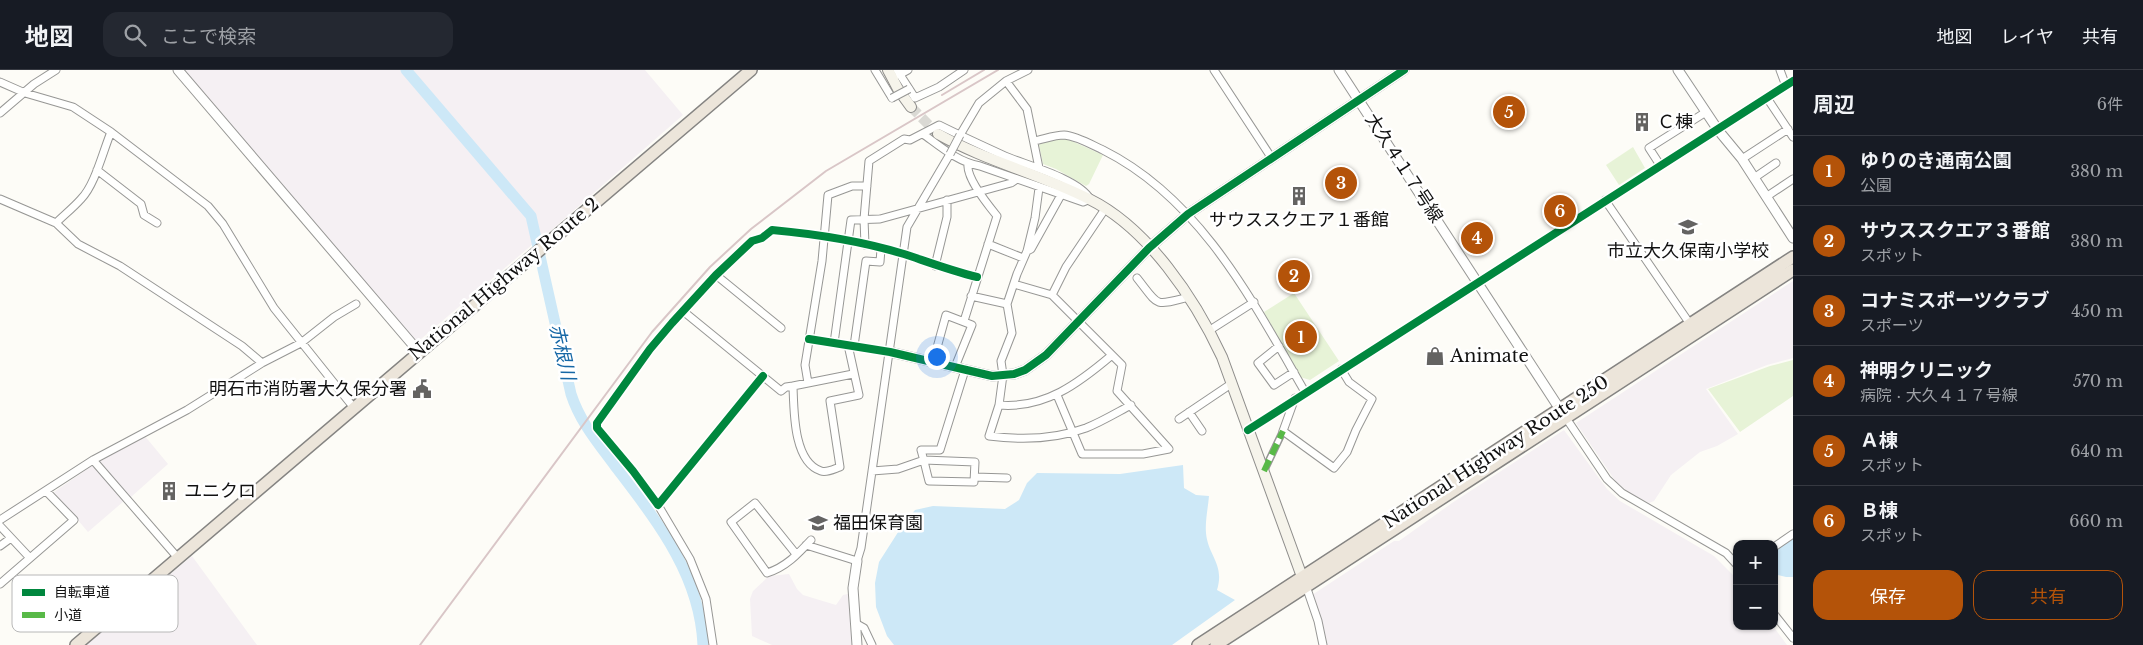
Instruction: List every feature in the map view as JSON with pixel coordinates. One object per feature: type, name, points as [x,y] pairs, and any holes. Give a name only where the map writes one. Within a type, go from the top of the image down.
[{"type":"highway","name":"National Highway Route 2","points":[[158,575],[751,70]]},
{"type":"highway","name":"National Highway Route 250","points":[[1564,414],[1690,324],[1793,257]]},
{"type":"highway","name":"National Highway Route 250","points":[[1198,645],[1304,582],[1564,414],[1793,270]]},
{"type":"highway","name":"National Highway Route 250","points":[[1216,645],[1304,582]]},
{"type":"highway","name":"National Highway Route 2","points":[[76,645],[91,632]]},
{"type":"main road","points":[[888,70],[898,89],[913,103]]},
{"type":"main road","points":[[938,134],[989,160],[1090,199],[1129,226],[1149,248],[1189,297],[1210,330],[1222,357],[1304,582]]},
{"type":"street","points":[[0,113],[34,84],[56,70]]},
{"type":"street","points":[[178,70],[419,352]]},
{"type":"street","points":[[875,70],[892,98],[909,90]]},
{"type":"street","points":[[908,70],[898,72],[909,90],[913,103],[940,88],[964,70]]},
{"type":"street","points":[[857,645],[853,588],[857,561],[862,548],[907,227],[979,103],[1006,81],[1028,70]]},
{"type":"street","points":[[1214,70],[1271,157]]},
{"type":"street","name":"大久４１７号線","points":[[1339,70],[1564,414]]},
{"type":"street","points":[[809,339],[890,352],[992,376],[1014,374],[1035,364],[1149,248],[1188,214],[1404,70]]},
{"type":"street","points":[[1678,70],[1718,130],[1742,158],[1793,238]]},
{"type":"street","points":[[1248,430],[1478,281],[1791,83],[1780,70]]},
{"type":"street","points":[[1006,81],[1027,109],[1039,168]]},
{"type":"street","points":[[0,82],[25,93],[73,107],[111,132],[208,206],[222,224],[274,308],[354,408]]},
{"type":"street","points":[[1767,98],[1793,137]]},
{"type":"street","points":[[1660,165],[1649,148],[1706,112]]},
{"type":"street","points":[[865,245],[864,218],[869,160],[904,139],[910,140],[939,125],[1008,157],[1058,176],[1087,193],[1090,199],[1083,202],[968,164],[950,154],[923,134]]},
{"type":"street","points":[[1742,158],[1788,129]]},
{"type":"street","points":[[56,224],[82,199],[97,170],[111,132]]},
{"type":"street","points":[[1034,141],[1065,135],[1097,147],[1153,182],[1188,214],[1254,302],[1305,392]]},
{"type":"street","points":[[964,321],[997,216],[979,193],[968,164]]},
{"type":"street","points":[[1754,178],[1776,164]]},
{"type":"street","points":[[97,170],[141,204],[144,215],[157,223]]},
{"type":"street","points":[[834,343],[851,220],[864,218],[880,219],[918,207],[1011,184],[1017,179]]},
{"type":"street","points":[[1766,197],[1793,179]]},
{"type":"street","points":[[808,383],[805,365],[825,236],[828,195],[852,186],[866,186]]},
{"type":"street","points":[[1039,188],[1035,218],[1025,254],[1007,304],[1012,333],[1001,361],[1003,376],[999,405],[990,436],[1021,439],[1073,431],[1086,428],[1131,405]]},
{"type":"street","points":[[1025,254],[1031,249],[1061,195]]},
{"type":"street","points":[[0,199],[18,205],[56,224],[78,244],[144,282],[242,346],[262,363]]},
{"type":"street","points":[[935,266],[947,217],[947,200]]},
{"type":"street","points":[[1605,200],[1690,324]]},
{"type":"street","points":[[1052,295],[1066,267],[1105,209]]},
{"type":"street","points":[[713,645],[706,599],[690,559],[658,505],[597,428],[597,423],[650,349],[716,275],[752,241],[762,238],[772,230],[825,236],[849,241],[903,254],[935,266],[977,278]]},
{"type":"street","points":[[988,244],[1025,254]]},
{"type":"street","points":[[793,386],[796,427],[802,451],[811,464],[820,471],[840,467],[830,401],[859,395],[853,374],[851,345],[866,262],[880,262],[881,249]]},
{"type":"street","points":[[716,275],[781,328]]},
{"type":"street","points":[[1137,278],[1156,302],[1161,304],[1189,297]]},
{"type":"street","points":[[1014,284],[1052,295],[1122,364],[1117,391],[1169,449],[1143,454],[1082,454],[1057,395]]},
{"type":"street","points":[[971,296],[1007,304]]},
{"type":"street","points":[[1210,330],[1254,302]]},
{"type":"street","points":[[0,520],[93,460],[187,410],[262,363],[301,343],[334,317],[356,304]]},
{"type":"street","points":[[683,311],[781,391],[786,387],[853,374]]},
{"type":"street","points":[[933,362],[946,315],[972,324],[955,367]]},
{"type":"street","points":[[1279,346],[1258,362],[1274,385],[1294,372]]},
{"type":"street","points":[[999,405],[1036,401],[1057,395],[1082,381],[1112,355]]},
{"type":"street","points":[[1284,431],[1334,468],[1347,452],[1372,399],[1349,382],[1341,369]]},
{"type":"street","points":[[872,471],[898,469],[924,460],[975,462],[974,482],[929,481],[924,460],[921,450],[940,450],[964,370]]},
{"type":"street","points":[[658,505],[764,376]]},
{"type":"street","points":[[1179,419],[1231,384]]},
{"type":"street","points":[[1264,471],[1284,431],[1295,398]]},
{"type":"street","points":[[1190,412],[1202,430]]},
{"type":"street","points":[[1564,414],[1607,479],[1622,493],[1726,554],[1733,561]]},
{"type":"street","points":[[93,460],[178,558]]},
{"type":"street","points":[[975,477],[1007,478]]},
{"type":"street","points":[[0,584],[74,520],[46,491]]},
{"type":"street","points":[[796,554],[754,503],[731,522],[767,573],[782,568],[809,543],[857,561]]},
{"type":"street","points":[[0,526],[30,558]]},
{"type":"street","points":[[1778,544],[1793,534]]},
{"type":"street","points":[[0,546],[11,538]]},
{"type":"street","points":[[1304,582],[1318,620],[1323,645]]},
{"type":"street","points":[[1778,619],[1793,638]]},
{"type":"street","points":[[855,623],[864,628],[872,645]]},
{"type":"shaded area","points":[[184,70],[403,70],[518,204],[528,222],[533,244],[421,339],[415,340]]},
{"type":"shaded area","points":[[411,70],[645,70],[683,115],[540,240],[534,216]]},
{"type":"shaded area","points":[[1793,281],[1793,358],[1767,365],[1706,389],[1738,434],[1717,446],[1700,452],[1671,475],[1654,501],[1649,503],[1630,493],[1616,482],[1576,423]]},
{"type":"shaded area","points":[[1564,430],[1607,489],[1620,501],[1714,556],[1733,575],[1733,630],[1776,630],[1787,645],[1327,645],[1312,595],[1394,541],[1399,541],[1452,503]]},
{"type":"shaded area","points":[[144,435],[168,464],[131,497],[99,462]]},
{"type":"shaded area","points":[[93,465],[124,501],[88,532],[54,492]]},
{"type":"shaded area","points":[[192,556],[257,645],[86,645],[101,632],[178,632],[178,575],[169,575]]},
{"type":"shaded area","points":[[789,574],[797,589],[803,595],[836,605],[843,595],[848,594],[852,645],[772,645],[752,636],[750,599],[753,591],[769,576]]},
{"type":"green space","points":[[1063,137],[1103,155],[1089,184],[1086,186],[1043,164],[1039,145],[1041,142]]},
{"type":"green space","points":[[1633,147],[1645,168],[1619,185],[1606,165]]},
{"type":"green space","points":[[1294,293],[1339,361],[1310,380],[1300,377],[1264,312]]},
{"type":"green space","points":[[1793,360],[1793,396],[1740,432],[1708,389],[1770,366]]},
{"type":"water","points":[[1183,465],[1184,488],[1196,495],[1209,496],[1206,533],[1207,541],[1218,567],[1219,581],[1217,590],[1235,600],[1172,645],[894,645],[887,636],[876,607],[875,583],[879,562],[902,526],[915,510],[933,506],[1005,509],[1019,500],[1027,483],[1037,473],[1120,474]]},
{"type":"water","points":[[1793,537],[1793,577],[1778,575],[1778,547]]},
{"type":"waterway","name":"赤根川","points":[[406,70],[531,216],[571,394],[579,414],[602,449],[646,507],[685,571],[700,619],[703,645]]},
{"type":"tunnel","points":[[911,107],[938,134]]},
{"type":"railway","points":[[942,95],[984,70]]},
{"type":"railway","points":[[420,645],[652,332],[710,267],[751,229],[826,171],[998,70]]},
{"type":"marked path","points":[[1264,471],[1283,431]]},
{"type":"cycle path","points":[[809,339],[890,352],[992,376],[1014,374],[1025,370],[1046,355],[1149,248],[1188,214],[1404,70]]},
{"type":"cycle path","points":[[1248,430],[1793,81]]},
{"type":"cycle path","points":[[763,376],[658,505],[633,471],[597,428],[597,423],[650,349],[672,323],[716,275],[752,241],[762,238],[772,230],[822,236],[871,245],[977,277]]},
{"type":"place","name":"Ａ棟","points":[[1509,112]]},
{"type":"place","name":"Ｃ棟","points":[[1642,122]]},
{"type":"place","name":"コナミスポーツクラブ","points":[[1341,183]]},
{"type":"place","name":"サウススクエア１番館","points":[[1299,196]]},
{"type":"place","name":"Ｂ棟","points":[[1560,211]]},
{"type":"place","name":"市立大久保南小学校","points":[[1688,227]]},
{"type":"place","name":"神明クリニック","points":[[1477,238]]},
{"type":"place","name":"サウススクエア３番館","points":[[1294,276]]},
{"type":"place","name":"ゆりのき通南公園","points":[[1301,337]]},
{"type":"place","name":"Animate","points":[[1435,356]]},
{"type":"place","name":"明石市消防署大久保分署","points":[[422,389]]},
{"type":"place","name":"ユニクロ","points":[[169,491]]},
{"type":"place","name":"福田保育園","points":[[818,523]]}]
